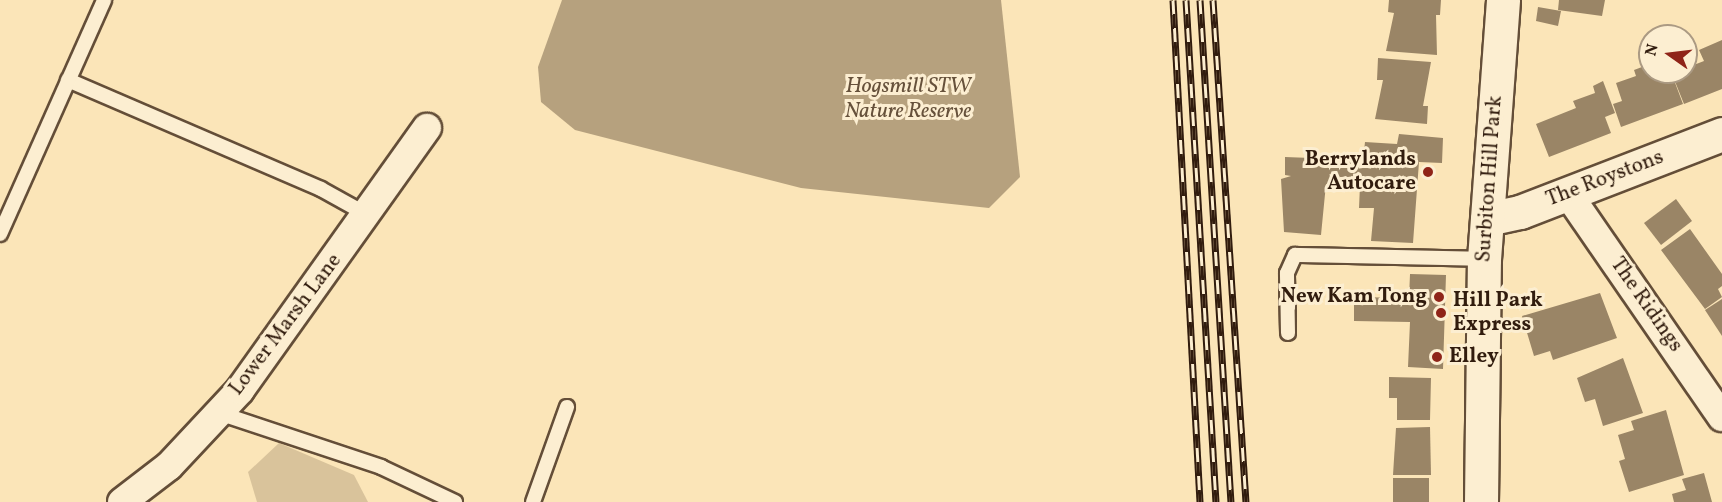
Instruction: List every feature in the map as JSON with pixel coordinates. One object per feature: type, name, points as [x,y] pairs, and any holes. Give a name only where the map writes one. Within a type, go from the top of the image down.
[{"type":"street","name":"Surbiton Hill Park","points":[[1481,502],[1484,259],[1503,0]]},
{"type":"street","name":"Lower Marsh Lane","points":[[122,502],[169,466],[240,390],[368,215],[427,128]]},
{"type":"street","name":"The Roystons","points":[[1487,219],[1520,212],[1722,134]]},
{"type":"street","name":"The Ridings","points":[[1568,194],[1722,417]]},
{"type":"lane","points":[[0,234],[104,0]]},
{"type":"lane","points":[[68,80],[321,189],[368,215]]},
{"type":"lane","points":[[1288,333],[1287,273],[1295,255],[1484,259]]},
{"type":"lane","points":[[533,502],[567,406]]},
{"type":"lane","points":[[219,413],[381,467],[455,502]]},
{"type":"shaded area","points":[[279,443],[354,475],[368,502],[257,502],[248,472]]},
{"type":"water","name":"Hogsmill STW Nature Reserve","points":[[562,0],[1001,0],[1020,177],[989,208],[801,188],[575,130],[541,102],[538,67]]},
{"type":"building","points":[[1389,0],[1441,0],[1440,15],[1436,15],[1437,55],[1386,51],[1394,13],[1388,12]]},
{"type":"building","points":[[1559,0],[1605,0],[1602,16],[1558,10]]},
{"type":"building","points":[[1538,7],[1561,11],[1558,26],[1536,21]]},
{"type":"building","points":[[1722,40],[1722,89],[1684,104],[1676,84],[1698,84],[1698,63],[1704,61],[1699,50]]},
{"type":"building","points":[[1378,58],[1431,62],[1423,106],[1428,106],[1427,124],[1375,119],[1383,80],[1377,80]]},
{"type":"building","points":[[1638,68],[1638,84],[1676,84],[1683,104],[1621,127],[1613,104],[1622,101],[1616,83],[1636,76],[1634,70]]},
{"type":"building","points":[[1603,81],[1615,113],[1605,117],[1611,133],[1549,157],[1536,124],[1576,108],[1573,101],[1595,93],[1593,86]]},
{"type":"building","points":[[1399,134],[1443,138],[1442,163],[1419,162],[1413,243],[1371,241],[1374,208],[1359,208],[1360,185],[1326,184],[1321,235],[1284,232],[1281,179],[1291,176],[1285,175],[1285,157],[1363,160],[1365,142],[1397,144]]},
{"type":"building","points":[[1676,199],[1692,221],[1661,245],[1644,223]]},
{"type":"building","points":[[1690,229],[1722,274],[1722,286],[1718,289],[1722,297],[1705,309],[1661,250]]},
{"type":"building","points":[[1410,274],[1446,275],[1443,369],[1408,367],[1410,322],[1354,321],[1354,297],[1409,298]]},
{"type":"building","points":[[1600,293],[1617,338],[1553,360],[1550,351],[1534,356],[1522,316]]},
{"type":"building","points":[[1722,299],[1722,336],[1705,310]]},
{"type":"building","points":[[1623,358],[1643,413],[1603,426],[1595,399],[1585,402],[1577,378]]},
{"type":"building","points":[[1389,377],[1431,378],[1430,420],[1397,420],[1397,398],[1389,398]]},
{"type":"building","points":[[1666,410],[1684,475],[1629,492],[1619,461],[1625,459],[1618,435],[1634,430],[1631,421]]},
{"type":"building","points":[[1430,427],[1431,475],[1393,475],[1396,428]]},
{"type":"building","points":[[1704,473],[1712,502],[1674,502],[1672,494],[1686,490],[1682,479]]},
{"type":"building","points":[[1393,478],[1429,478],[1429,502],[1393,502]]},
{"type":"railway","points":[[1173,0],[1200,502]]},
{"type":"railway","points":[[1186,0],[1216,502]]},
{"type":"railway","points":[[1200,0],[1231,502]]},
{"type":"railway","points":[[1213,0],[1246,502]]},
{"type":"place","name":"Berrylands Autocare","points":[[1428,172]]},
{"type":"place","name":"New Kam Tong","points":[[1439,297]]},
{"type":"place","name":"Hill Park Express","points":[[1441,313]]},
{"type":"place","name":"Elley","points":[[1437,357]]}]
